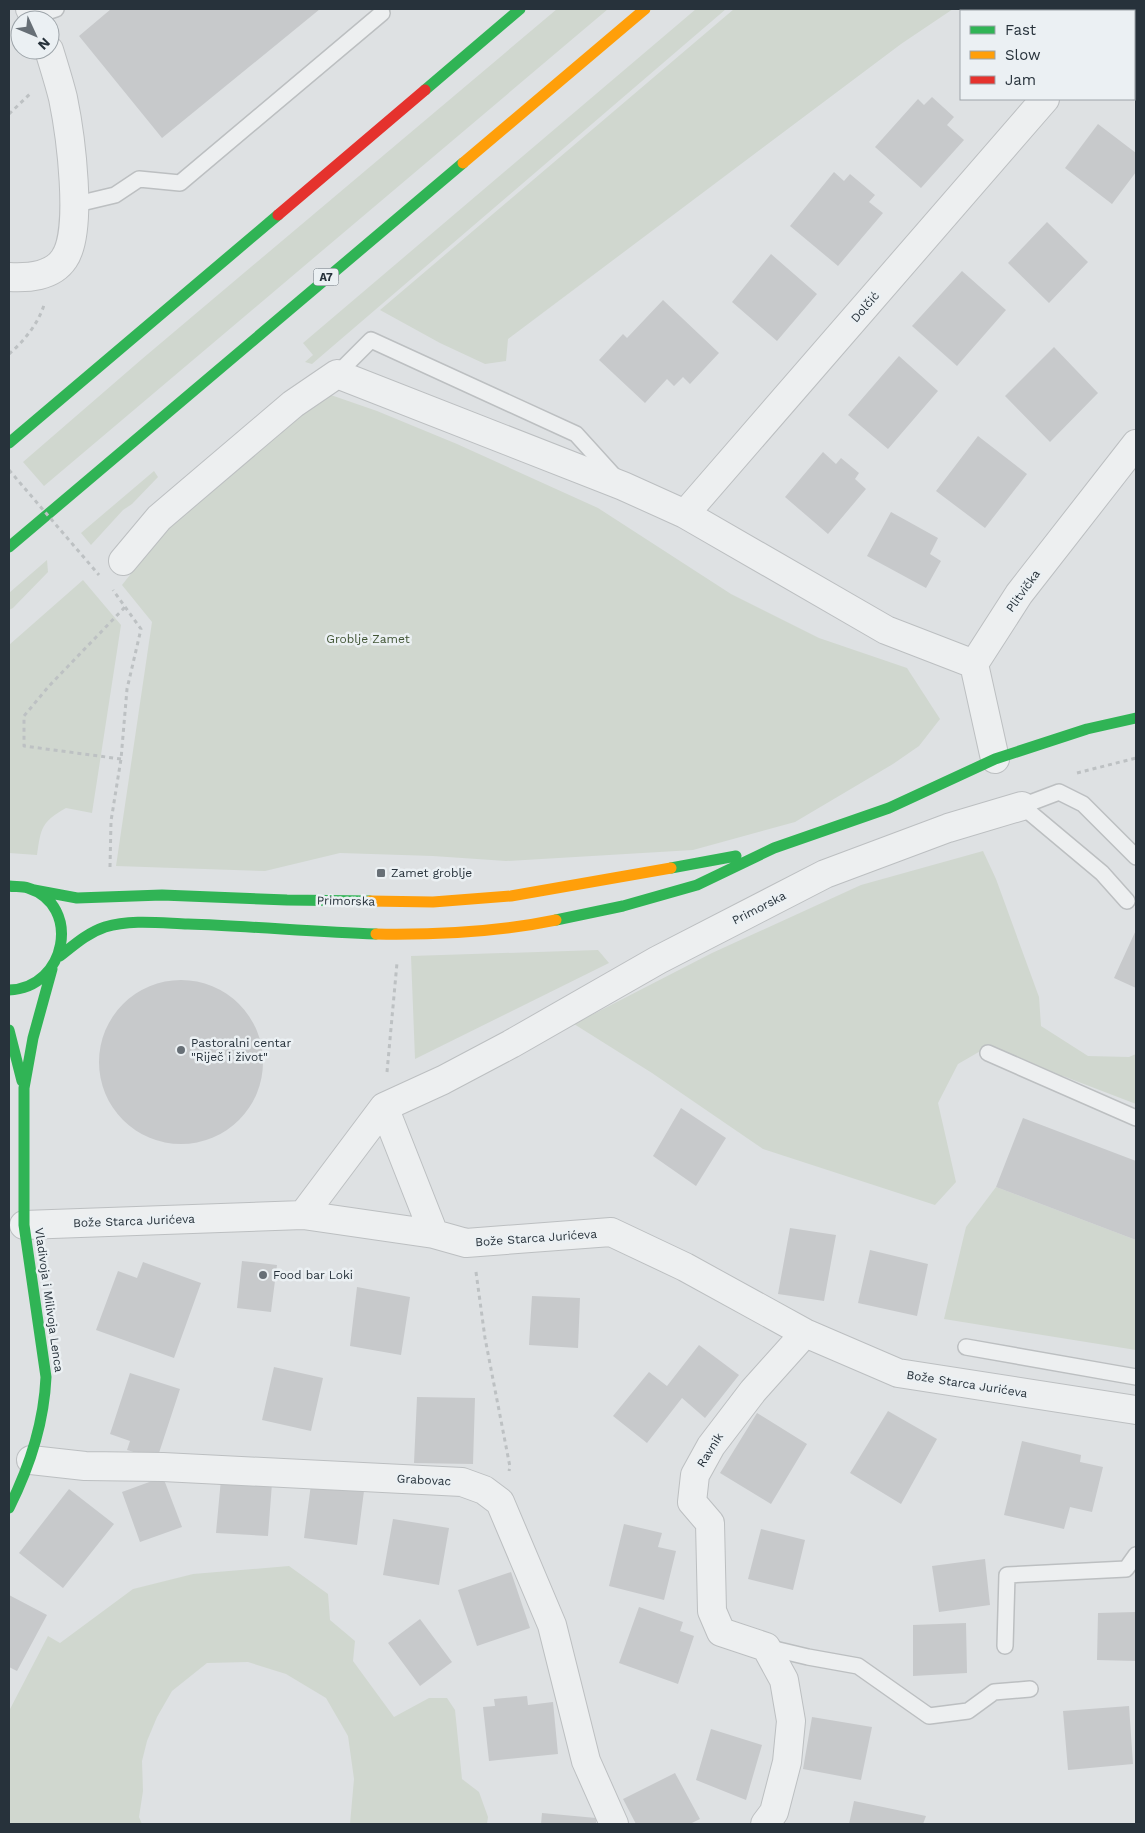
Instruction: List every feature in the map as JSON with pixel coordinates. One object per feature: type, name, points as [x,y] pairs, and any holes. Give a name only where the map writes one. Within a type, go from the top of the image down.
[{"type":"main road","points":[[9,443],[520,9]]},
{"type":"main road","name":"A7","points":[[9,547],[645,9]]},
{"type":"main road","name":"Primorska","points":[[9,990],[29,987],[42,980],[60,956],[86,935],[105,926],[130,922],[221,925],[321,932],[436,933],[523,927],[623,906],[697,885],[774,848],[889,808],[995,759],[1087,729],[1136,718]]},
{"type":"main road","name":"Primorska","points":[[9,886],[16,885],[77,898],[162,895],[287,900],[433,902],[510,896],[605,881],[774,848]]},
{"type":"main road","name":"Primorska","points":[[34,890],[46,899],[56,911],[63,941],[60,956]]},
{"type":"main road","name":"Vladivoja i Milivoja Lenca","points":[[9,1508],[31,1460],[46,1394],[46,1377],[16,1225],[24,1088],[33,1038],[52,969]]},
{"type":"main road","name":"Vladivoja i Milivoja Lenca","points":[[9,1030],[24,1088]]},
{"type":"street","points":[[9,277],[40,276],[55,269],[64,260],[69,250],[74,228],[72,171],[64,106],[52,60]]},
{"type":"street","name":"Dolčić","points":[[685,514],[1044,100]]},
{"type":"street","points":[[114,570],[160,518],[293,404],[336,374],[623,486],[685,514],[886,630],[974,664],[995,759]]},
{"type":"street","name":"Plitvička","points":[[974,664],[1019,594],[1136,444]]},
{"type":"street","name":"Primorska","points":[[303,1215],[384,1107],[443,1080],[512,1044],[658,960],[825,874],[948,828],[1022,806]]},
{"type":"street","points":[[384,1107],[434,1234]]},
{"type":"street","name":"Bože Starca Jurićeva","points":[[16,1225],[303,1215],[434,1234],[466,1244],[611,1232],[685,1267],[805,1332],[898,1373],[1136,1410]]},
{"type":"street","name":"Ravnik","points":[[766,1647],[721,1632],[712,1611],[710,1523],[692,1502],[695,1475],[711,1446],[753,1391],[805,1332]]},
{"type":"street","name":"Grabovac","points":[[31,1460],[85,1466],[182,1468],[462,1482],[484,1490],[500,1502],[552,1625],[586,1761],[614,1824]]},
{"type":"street","points":[[765,1824],[774,1812],[787,1762],[791,1721],[784,1680],[766,1647]]},
{"type":"lane","points":[[73,205],[115,195],[139,179],[180,183],[382,14]]},
{"type":"lane","points":[[336,374],[371,340],[576,434],[623,486]]},
{"type":"lane","points":[[1127,901],[1102,873],[1022,806],[1059,792],[1083,804],[1136,856]]},
{"type":"lane","points":[[988,1053],[1136,1118]]},
{"type":"lane","points":[[966,1347],[1136,1378]]},
{"type":"lane","points":[[1006,1646],[1007,1575],[1126,1569],[1136,1555]]},
{"type":"lane","name":"Ravnik","points":[[766,1647],[858,1666],[929,1716],[968,1712],[994,1692],[1030,1689]]},
{"type":"path","points":[[9,354],[20,345]]},
{"type":"path","points":[[9,470],[99,575],[114,570]]},
{"type":"path","points":[[110,586],[142,629],[127,689],[121,759],[111,822],[110,872]]},
{"type":"path","points":[[121,759],[24,746],[24,716],[49,686],[126,606]]},
{"type":"path","points":[[1059,792],[1066,776],[1136,758]]},
{"type":"path","points":[[384,1107],[397,956]]},
{"type":"path","points":[[466,1244],[476,1272],[485,1338],[510,1467]]},
{"type":"green space","points":[[557,9],[608,9],[44,486],[23,462],[142,359]]},
{"type":"green space","points":[[696,9],[726,9],[312,364],[305,362],[313,355],[303,343]]},
{"type":"green space","points":[[734,9],[953,9],[901,44],[508,339],[506,361],[485,364],[440,343],[380,310]]},
{"type":"green space","name":"Groblje Zamet","points":[[325,393],[377,411],[457,444],[598,508],[731,594],[819,638],[907,668],[940,719],[919,746],[893,764],[795,822],[693,850],[506,861],[340,853],[265,871],[116,866],[152,622],[122,585],[165,531]]},
{"type":"green space","points":[[154,471],[158,477],[132,504],[123,510],[91,545],[81,533]]},
{"type":"green space","points":[[47,560],[48,572],[9,610],[9,593]]},
{"type":"green space","points":[[83,580],[121,625],[92,813],[66,808],[51,817],[47,822],[41,832],[37,855],[9,853],[9,645]]},
{"type":"green space","points":[[983,851],[996,879],[1039,997],[1041,1026],[1088,1056],[1129,1057],[1136,1054],[1136,1104],[1063,1076],[1044,1078],[984,1049],[958,1064],[938,1103],[956,1182],[935,1205],[763,1149],[652,1073],[574,1024],[712,953],[861,885]]},
{"type":"green space","points":[[598,950],[609,963],[415,1059],[411,956]]},
{"type":"green space","points":[[996,1187],[1136,1240],[1136,1350],[944,1319],[966,1227]]},
{"type":"green space","points":[[289,1566],[328,1594],[330,1620],[355,1641],[353,1661],[394,1717],[429,1698],[447,1698],[455,1710],[462,1779],[479,1792],[488,1817],[487,1824],[350,1824],[354,1779],[348,1736],[326,1698],[286,1674],[248,1662],[207,1663],[172,1691],[157,1717],[147,1741],[142,1761],[143,1791],[139,1817],[142,1824],[9,1824],[9,1711],[48,1636],[60,1643],[133,1589],[193,1574]]},
{"type":"building","points":[[111,9],[320,9],[162,138],[79,36]]},
{"type":"building","points":[[1136,69],[1136,97],[1135,96]]},
{"type":"building","points":[[932,97],[954,117],[947,125],[964,140],[921,188],[875,147],[918,99],[924,105]]},
{"type":"building","points":[[1098,124],[1136,153],[1136,172],[1112,204],[1065,168]]},
{"type":"building","points":[[834,172],[844,181],[850,174],[875,195],[869,202],[883,213],[838,266],[790,226]]},
{"type":"building","points":[[1047,222],[1088,262],[1049,303],[1008,263]]},
{"type":"building","points":[[771,254],[817,294],[777,341],[732,302]]},
{"type":"building","points":[[962,271],[1006,310],[957,366],[912,326]]},
{"type":"building","points":[[663,300],[719,353],[690,384],[683,377],[674,386],[667,379],[645,403],[599,360],[623,334],[627,338]]},
{"type":"building","points":[[1054,347],[1098,393],[1050,442],[1005,396]]},
{"type":"building","points":[[899,356],[938,391],[888,449],[848,415]]},
{"type":"building","points":[[978,436],[1027,474],[985,528],[936,491]]},
{"type":"building","points":[[823,452],[836,464],[841,458],[859,473],[855,479],[866,489],[828,534],[785,497]]},
{"type":"building","points":[[891,512],[938,538],[930,554],[941,561],[926,588],[867,556]]},
{"type":"building","points":[[1136,930],[1136,988],[1114,978]]},
{"type":"building","name":"Pastoralni centar \"Riječ i život\"","points":[[181,980],[212,986],[239,1004],[257,1031],[263,1062],[257,1093],[239,1120],[212,1138],[181,1144],[150,1138],[123,1120],[105,1093],[99,1062],[105,1031],[123,1004],[150,986]]},
{"type":"building","points":[[681,1108],[726,1138],[696,1186],[653,1156]]},
{"type":"building","points":[[1023,1118],[1136,1161],[1136,1240],[996,1187]]},
{"type":"building","points":[[790,1228],[836,1235],[824,1301],[778,1294]]},
{"type":"building","points":[[870,1250],[928,1264],[917,1316],[858,1303]]},
{"type":"building","points":[[242,1261],[277,1265],[271,1312],[237,1308]]},
{"type":"building","points":[[143,1262],[201,1283],[174,1358],[96,1330],[118,1271],[137,1278]]},
{"type":"building","points":[[357,1287],[410,1297],[401,1355],[350,1346]]},
{"type":"building","points":[[532,1296],[580,1298],[578,1348],[529,1345]]},
{"type":"building","points":[[699,1345],[739,1375],[705,1418],[682,1398],[647,1443],[613,1416],[649,1372],[667,1386]]},
{"type":"building","points":[[274,1367],[323,1378],[311,1431],[262,1420]]},
{"type":"building","points":[[130,1373],[180,1389],[157,1459],[127,1450],[130,1441],[110,1434]]},
{"type":"building","points":[[417,1397],[475,1398],[473,1464],[414,1463]]},
{"type":"building","points":[[888,1411],[937,1439],[901,1504],[850,1473]]},
{"type":"building","points":[[757,1413],[807,1444],[771,1504],[720,1473]]},
{"type":"building","points":[[1022,1441],[1081,1455],[1080,1462],[1103,1467],[1092,1512],[1070,1507],[1064,1529],[1004,1515]]},
{"type":"building","points":[[163,1477],[182,1527],[140,1542],[122,1492]]},
{"type":"building","points":[[221,1479],[272,1483],[268,1536],[216,1533]]},
{"type":"building","points":[[311,1484],[364,1491],[357,1545],[304,1538]]},
{"type":"building","points":[[69,1489],[114,1524],[63,1588],[19,1553]]},
{"type":"building","points":[[393,1519],[449,1528],[439,1585],[383,1575]]},
{"type":"building","points":[[624,1524],[662,1533],[658,1547],[676,1551],[664,1600],[609,1586]]},
{"type":"building","points":[[761,1529],[805,1540],[793,1590],[748,1579]]},
{"type":"building","points":[[985,1559],[990,1605],[939,1612],[932,1566]]},
{"type":"building","points":[[511,1572],[530,1628],[477,1646],[458,1590]]},
{"type":"building","points":[[9,1595],[47,1615],[17,1671],[9,1667]]},
{"type":"building","points":[[639,1607],[683,1622],[680,1631],[694,1636],[678,1684],[619,1663]]},
{"type":"building","points":[[1136,1612],[1136,1661],[1097,1660],[1098,1613]]},
{"type":"building","points":[[420,1619],[452,1662],[420,1686],[388,1643]]},
{"type":"building","points":[[966,1623],[967,1673],[913,1676],[913,1625]]},
{"type":"building","points":[[527,1696],[528,1705],[553,1702],[558,1754],[489,1761],[483,1707],[495,1706],[494,1699]]},
{"type":"building","points":[[1129,1706],[1133,1764],[1068,1770],[1063,1711]]},
{"type":"building","points":[[812,1717],[872,1727],[861,1780],[803,1769]]},
{"type":"building","points":[[711,1729],[762,1745],[746,1800],[696,1780]]},
{"type":"building","points":[[675,1773],[700,1819],[690,1824],[636,1824],[623,1799]]},
{"type":"building","points":[[854,1801],[926,1816],[923,1824],[849,1824]]},
{"type":"building","points":[[542,1813],[596,1818],[596,1824],[541,1824]]},
{"type":"traffic: fast","points":[[425,90],[520,9]]},
{"type":"traffic: fast","points":[[9,547],[463,163]]},
{"type":"traffic: fast","points":[[9,443],[278,215]]},
{"type":"traffic: fast","points":[[556,920],[623,906],[697,885],[774,848],[889,808],[995,759],[1087,729],[1136,718]]},
{"type":"traffic: fast","points":[[671,868],[736,856]]},
{"type":"traffic: fast","points":[[9,886],[28,888],[45,897],[56,911],[61,927],[60,945],[55,961],[44,976],[29,986],[9,990]]},
{"type":"traffic: fast","points":[[34,890],[77,898],[162,895],[370,901]]},
{"type":"traffic: fast","points":[[60,956],[98,930],[136,922],[376,934]]},
{"type":"traffic: fast","points":[[9,1508],[35,1444],[45,1394],[46,1377],[24,1225],[24,1088],[33,1038],[52,969]]},
{"type":"traffic: fast","points":[[9,1030],[22,1081]]},
{"type":"traffic: slow","points":[[463,163],[645,9]]},
{"type":"traffic: slow","points":[[370,901],[433,902],[511,896],[671,868]]},
{"type":"traffic: slow","points":[[376,934],[466,932],[556,920]]},
{"type":"traffic: jam","points":[[278,215],[425,90]]},
{"type":"place","name":"Zamet groblje","points":[[381,873]]},
{"type":"place","name":"Pastoralni centar \"Riječ i život\"","points":[[181,1050]]},
{"type":"place","name":"Food bar Loki","points":[[263,1275]]}]
